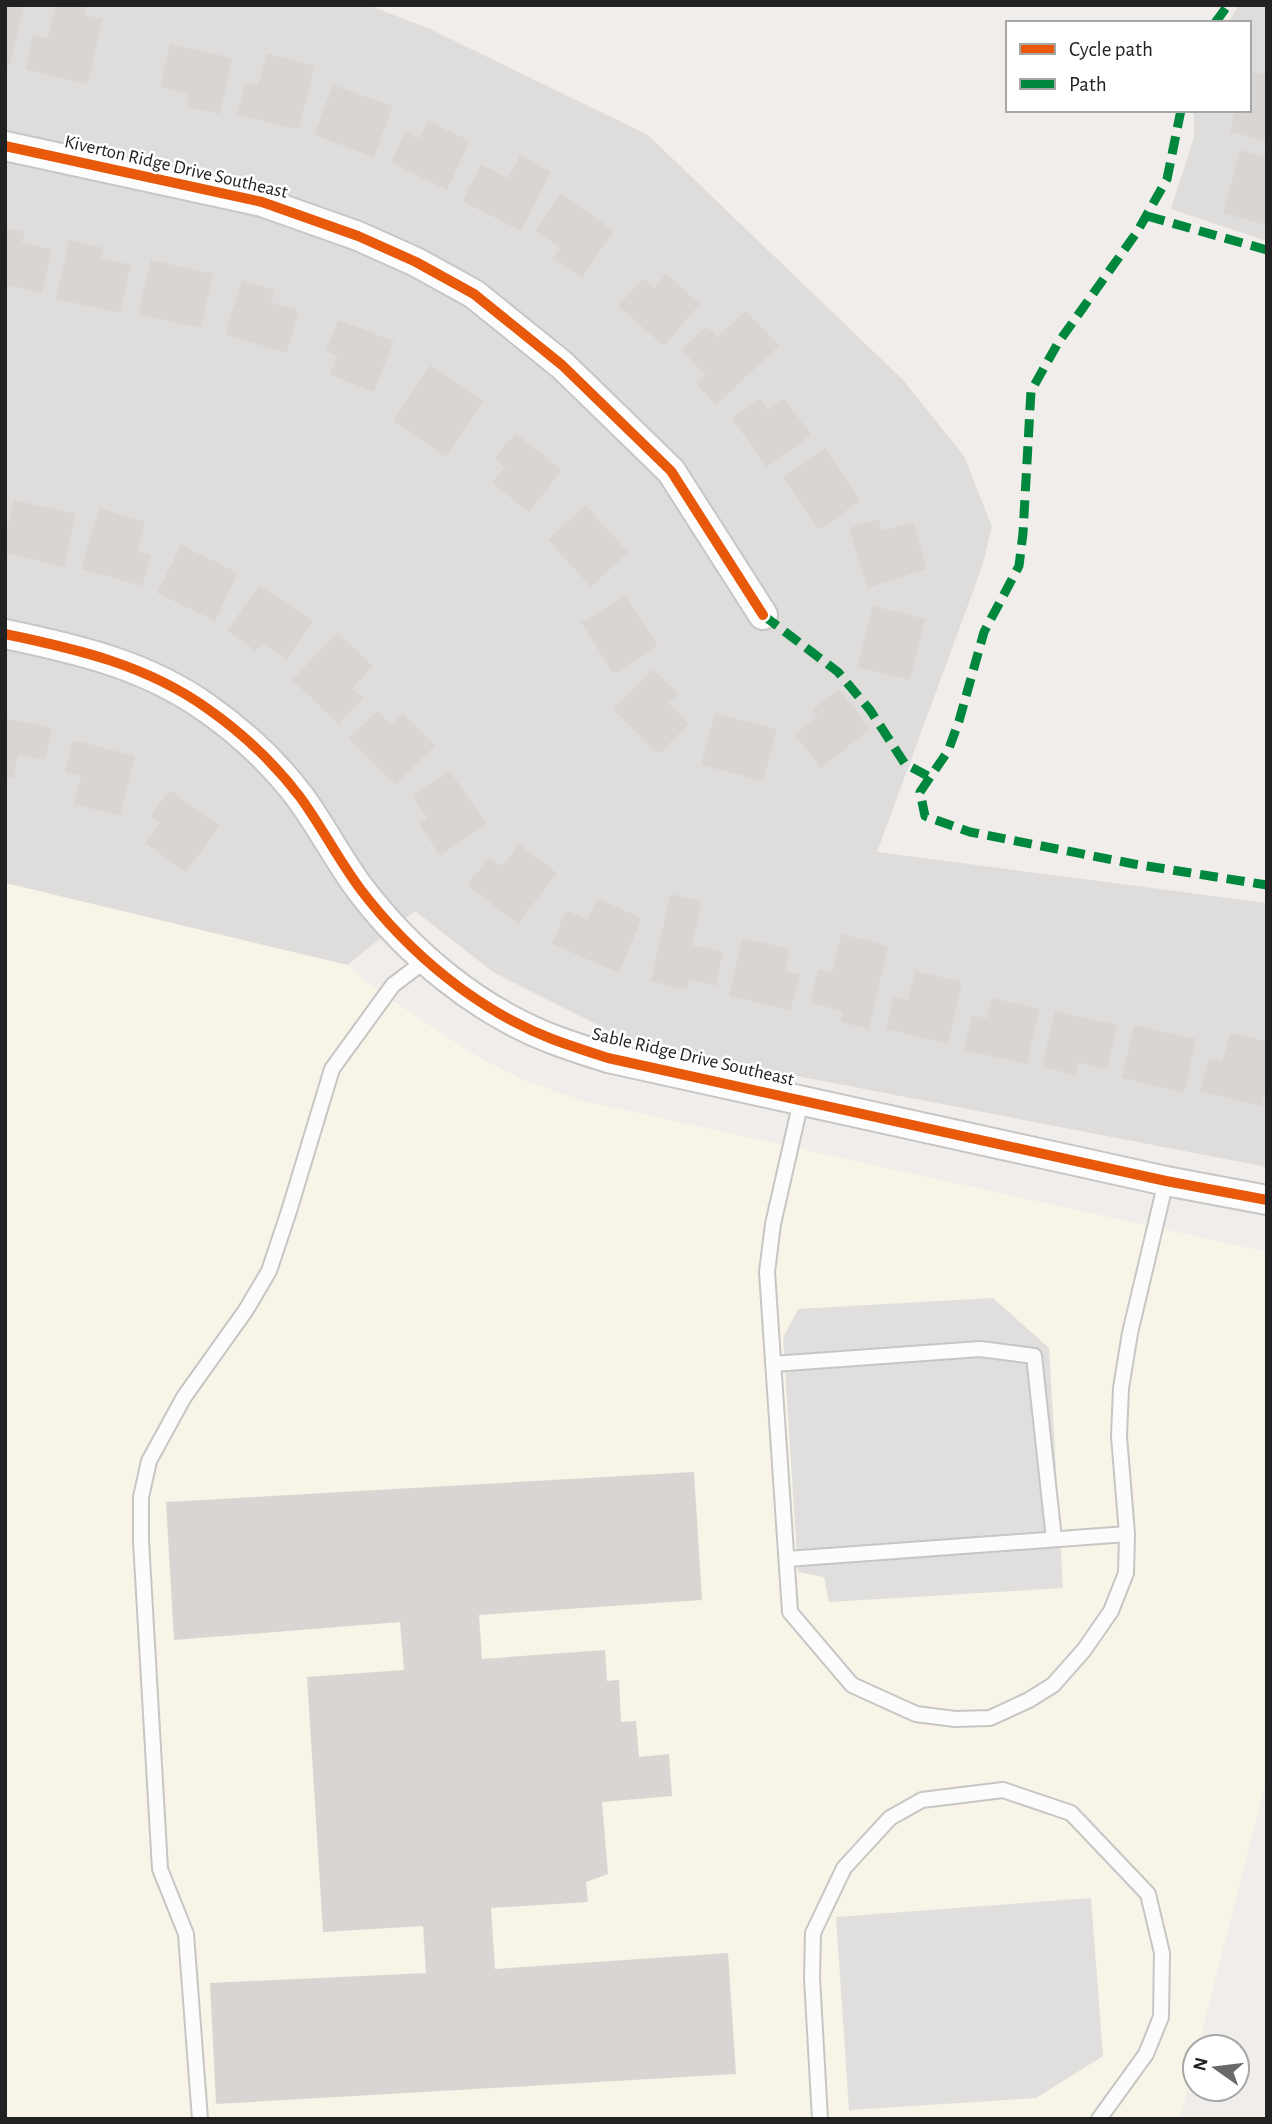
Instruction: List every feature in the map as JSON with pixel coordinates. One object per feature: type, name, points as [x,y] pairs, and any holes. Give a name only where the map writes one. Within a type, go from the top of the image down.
[{"type":"street","name":"Kiverton Ridge Drive Southeast","points":[[5,146],[262,202],[358,236],[416,262],[474,294],[562,365],[671,471],[763,615]]},
{"type":"street","name":"Sable Ridge Drive Southeast","points":[[5,634],[128,665],[167,683],[208,708],[239,733],[300,798],[361,891],[394,930],[426,960],[478,1000],[506,1017],[551,1038],[608,1058],[1167,1181],[1267,1200]]},
{"type":"lane","points":[[200,2119],[186,1934],[160,1869],[141,1541],[141,1497],[149,1461],[163,1433],[184,1398],[247,1310],[269,1271],[332,1069],[393,985],[426,960]]},
{"type":"lane","points":[[801,1101],[773,1224],[766,1272],[790,1612],[852,1685],[916,1714],[955,1719],[990,1718],[1029,1700],[1053,1685],[1084,1650],[1111,1611],[1126,1573],[1127,1534],[1119,1436],[1121,1388],[1130,1333],[1167,1181]]},
{"type":"lane","points":[[773,1364],[979,1349],[1034,1356],[1054,1539]]},
{"type":"lane","points":[[787,1559],[1127,1534]]},
{"type":"lane","points":[[820,2119],[812,1978],[813,1933],[844,1868],[890,1818],[922,1800],[1003,1790],[1071,1813],[1148,1894],[1162,1953],[1161,2017],[1146,2054],[1099,2119]]},
{"type":"shaded area","points":[[5,5],[368,5],[430,29],[648,135],[903,380],[964,456],[992,527],[982,567],[877,852],[1267,903],[1267,1167],[637,1045],[493,972],[415,911],[347,965],[5,883]]},
{"type":"shaded area","points":[[1239,5],[1267,5],[1267,241],[1171,209],[1194,137],[1194,112],[1251,112],[1251,21],[1229,21]]},
{"type":"shaded area","points":[[5,883],[347,965],[377,990],[470,1052],[521,1079],[584,1101],[1267,1252],[1267,1778],[1202,2033],[1181,2033],[1181,2103],[1184,2103],[1180,2119],[5,2119]]},
{"type":"shaded area","points":[[993,1298],[1049,1348],[1063,1588],[829,1602],[824,1577],[798,1572],[783,1338],[798,1309]]},
{"type":"shaded area","points":[[1091,1898],[1103,2056],[1036,2098],[849,2110],[836,1917]]},
{"type":"building","points":[[5,5],[24,5],[10,66],[5,65]]},
{"type":"building","points":[[56,5],[86,7],[84,15],[102,19],[88,84],[26,70],[33,35],[48,38]]},
{"type":"building","points":[[170,44],[232,58],[220,114],[186,107],[189,94],[160,87]]},
{"type":"building","points":[[267,53],[315,66],[298,130],[237,114],[245,83],[258,86]]},
{"type":"building","points":[[1251,71],[1267,75],[1267,141],[1230,132],[1235,112],[1251,112]]},
{"type":"building","points":[[333,85],[393,106],[374,157],[314,135]]},
{"type":"building","points":[[428,121],[470,141],[447,190],[391,163],[405,132],[419,138]]},
{"type":"building","points":[[1240,150],[1267,157],[1266,225],[1223,213]]},
{"type":"building","points":[[520,155],[551,172],[521,231],[462,201],[481,165],[508,178]]},
{"type":"building","points":[[561,194],[614,231],[582,278],[553,258],[560,248],[536,231]]},
{"type":"building","points":[[5,228],[25,232],[22,243],[52,249],[42,293],[5,285]]},
{"type":"building","points":[[69,240],[103,248],[101,258],[131,265],[120,313],[56,299]]},
{"type":"building","points":[[151,260],[213,274],[201,328],[138,314]]},
{"type":"building","points":[[666,274],[700,304],[664,346],[618,306],[643,278],[654,288]]},
{"type":"building","points":[[242,280],[275,290],[271,302],[299,311],[287,353],[225,334]]},
{"type":"building","points":[[746,311],[779,346],[716,405],[696,383],[705,375],[682,350],[707,326],[717,337]]},
{"type":"building","points":[[338,320],[394,341],[374,392],[330,375],[337,356],[326,351]]},
{"type":"building","points":[[431,365],[484,401],[446,457],[393,421]]},
{"type":"building","points":[[759,398],[768,410],[784,398],[811,435],[767,467],[732,419]]},
{"type":"building","points":[[515,433],[562,470],[529,512],[492,483],[505,467],[494,459]]},
{"type":"building","points":[[825,448],[860,501],[819,530],[783,477]]},
{"type":"building","points":[[14,500],[76,514],[64,567],[5,553],[5,538]]},
{"type":"building","points":[[585,505],[628,552],[591,587],[548,540]]},
{"type":"building","points":[[99,508],[145,522],[137,551],[151,555],[142,586],[81,569]]},
{"type":"building","points":[[879,519],[882,531],[913,522],[927,569],[867,588],[849,528]]},
{"type":"building","points":[[181,545],[238,573],[215,621],[157,593]]},
{"type":"building","points":[[259,585],[313,621],[287,660],[262,643],[256,651],[227,631]]},
{"type":"building","points":[[625,595],[658,645],[614,674],[581,623]]},
{"type":"building","points":[[873,606],[925,619],[910,680],[857,667]]},
{"type":"building","points":[[337,632],[373,666],[352,688],[364,698],[339,724],[292,680]]},
{"type":"building","points":[[653,669],[678,694],[669,703],[689,724],[659,754],[613,709]]},
{"type":"building","points":[[839,689],[870,729],[821,768],[794,734],[817,716],[813,709]]},
{"type":"building","points":[[377,711],[391,725],[403,713],[435,746],[395,785],[349,738]]},
{"type":"building","points":[[715,713],[777,729],[763,781],[701,765]]},
{"type":"building","points":[[5,718],[52,728],[45,760],[18,754],[13,778],[5,777]]},
{"type":"building","points":[[73,740],[135,756],[120,816],[74,804],[81,776],[65,772]]},
{"type":"building","points":[[450,771],[486,824],[440,856],[419,824],[427,818],[413,796]]},
{"type":"building","points":[[170,790],[220,826],[186,872],[145,843],[160,823],[150,816]]},
{"type":"building","points":[[519,844],[557,873],[518,924],[467,885],[490,857],[502,866]]},
{"type":"building","points":[[670,894],[702,901],[692,945],[723,952],[716,986],[689,979],[687,990],[651,981]]},
{"type":"building","points":[[597,898],[642,918],[619,973],[552,944],[566,910],[587,920]]},
{"type":"building","points":[[841,934],[888,946],[869,1029],[841,1022],[843,1011],[810,1003],[818,969],[832,973]]},
{"type":"building","points":[[742,938],[790,949],[785,971],[800,974],[791,1010],[729,996]]},
{"type":"building","points":[[915,971],[962,982],[948,1044],[886,1029],[894,997],[908,1000]]},
{"type":"building","points":[[992,998],[1039,1009],[1027,1064],[964,1050],[972,1015],[987,1018]]},
{"type":"building","points":[[1055,1011],[1117,1025],[1107,1069],[1078,1062],[1075,1075],[1042,1067]]},
{"type":"building","points":[[1134,1025],[1196,1039],[1184,1093],[1122,1078]]},
{"type":"building","points":[[1230,1033],[1267,1041],[1267,1084],[1262,1106],[1200,1091],[1209,1059],[1222,1062]]},
{"type":"building","points":[[694,1472],[702,1600],[479,1615],[482,1659],[605,1650],[607,1681],[619,1680],[621,1722],[636,1721],[639,1757],[669,1754],[672,1796],[602,1802],[608,1874],[586,1882],[588,1902],[491,1908],[495,1969],[728,1953],[736,2074],[216,2104],[210,1983],[426,1973],[423,1926],[323,1932],[307,1677],[404,1670],[400,1622],[174,1640],[166,1502]]},
{"type":"marked path","points":[[1216,21],[1228,5]]},
{"type":"marked path","points":[[1181,112],[1167,179],[1137,232],[1058,343],[1031,391],[1019,566],[984,632],[948,751],[920,792],[925,816],[970,832],[1134,864],[1267,885]]},
{"type":"marked path","points":[[1147,216],[1267,250]]},
{"type":"marked path","points":[[763,615],[838,672],[870,710],[905,764],[930,777]]},
{"type":"cycle path","points":[[5,146],[262,202],[358,236],[416,262],[474,294],[562,365],[671,471],[763,615]]},
{"type":"cycle path","points":[[5,634],[85,653],[136,670],[185,694],[221,718],[257,750],[290,785],[361,890],[401,936],[447,978],[524,1027],[608,1058],[1166,1181],[1267,1200]]}]
